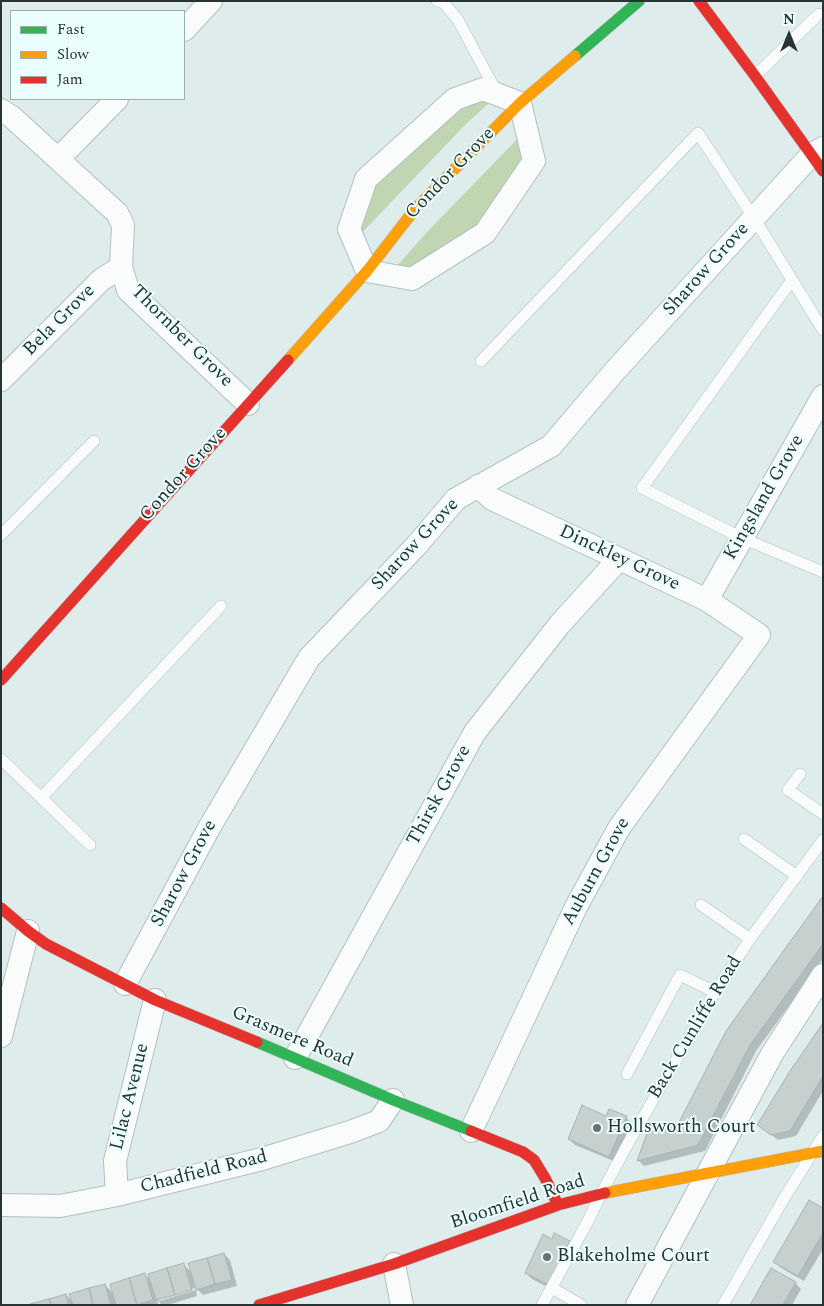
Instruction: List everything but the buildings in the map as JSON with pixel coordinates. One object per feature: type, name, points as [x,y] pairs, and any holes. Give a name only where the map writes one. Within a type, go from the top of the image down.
[{"type":"street","points":[[185,29],[211,1]]},
{"type":"street","name":"Condor Grove","points":[[1,680],[367,270],[415,209],[520,103],[639,1]]},
{"type":"street","points":[[699,1],[819,158]]},
{"type":"street","points":[[367,270],[349,229],[366,179],[456,99],[483,89],[520,103]]},
{"type":"street","points":[[58,159],[115,100]]},
{"type":"street","name":"Condor Grove","points":[[367,270],[412,279],[485,233],[534,161],[520,103]]},
{"type":"street","name":"Thornber Grove","points":[[1,110],[12,117],[118,213],[123,225],[121,267],[128,290],[248,404]]},
{"type":"street","name":"Sharow Grove","points":[[125,984],[209,828],[309,658],[416,546],[456,498],[551,446],[614,372],[754,218],[819,158]]},
{"type":"street","name":"Bela Grove","points":[[1,380],[101,280],[121,267]]},
{"type":"street","name":"Kingsland Grove","points":[[707,600],[823,396]]},
{"type":"street","name":"Dinckley Grove","points":[[478,486],[492,499],[707,600],[759,635]]},
{"type":"street","name":"Thirsk Grove","points":[[295,1058],[475,732],[560,624],[619,558]]},
{"type":"street","name":"Auburn Grove","points":[[471,1131],[576,907],[619,828],[759,635]]},
{"type":"street","name":"Grasmere Road","points":[[1,908],[28,931],[64,954],[156,1000],[392,1100],[522,1152],[534,1160],[558,1205]]},
{"type":"street","points":[[1,1036],[28,931]]},
{"type":"street","points":[[637,1305],[772,1054],[823,975]]},
{"type":"street","name":"Lilac Avenue","points":[[117,1195],[115,1161],[156,1000]]},
{"type":"street","name":"Chadfield Road","points":[[1,1205],[60,1206],[117,1195],[262,1159],[350,1132],[379,1121],[392,1100]]},
{"type":"street","name":"Bloomfield Road","points":[[259,1305],[394,1264],[558,1205],[601,1194],[818,1152]]},
{"type":"street","points":[[394,1264],[402,1305]]},
{"type":"lane","points":[[442,2],[458,20],[498,95]]},
{"type":"lane","points":[[756,76],[819,14]]},
{"type":"lane","points":[[481,361],[698,133],[754,218],[823,330]]},
{"type":"lane","points":[[792,280],[642,488],[742,538],[823,572]]},
{"type":"lane","points":[[1,535],[94,441]]},
{"type":"lane","points":[[42,798],[222,606]]},
{"type":"lane","points":[[1,759],[90,845]]},
{"type":"lane","points":[[800,774],[788,790],[823,814]]},
{"type":"lane","points":[[744,840],[797,876]]},
{"type":"lane","name":"Back Cunliffe Road","points":[[542,1305],[630,1140],[715,992],[750,939],[823,840]]},
{"type":"lane","points":[[701,905],[750,939]]},
{"type":"lane","points":[[627,1074],[680,974],[715,992]]},
{"type":"lane","points":[[723,1305],[783,1200],[818,1152],[823,1136]]},
{"type":"lane","points":[[552,1288],[581,1305]]},
{"type":"green space","points":[[498,95],[466,124],[354,241],[366,179],[455,99]]},
{"type":"green space","points":[[526,130],[534,161],[485,233],[412,279],[389,275],[427,232]]},
{"type":"traffic: fast","points":[[575,56],[639,1]]},
{"type":"traffic: fast","points":[[257,1042],[471,1131]]},
{"type":"traffic: slow","points":[[288,360],[367,271],[415,209],[520,103],[575,56]]},
{"type":"traffic: slow","points":[[605,1193],[823,1151]]},
{"type":"traffic: jam","points":[[699,1],[823,171]]},
{"type":"traffic: jam","points":[[1,680],[288,360]]},
{"type":"traffic: jam","points":[[1,908],[46,944],[155,1000],[257,1042]]},
{"type":"traffic: jam","points":[[471,1131],[523,1152],[534,1160],[558,1205]]},
{"type":"traffic: jam","points":[[259,1305],[394,1264],[558,1205],[605,1193]]},
{"type":"place","name":"Hollsworth Court","points":[[597,1128]]},
{"type":"place","name":"Blakeholme Court","points":[[547,1257]]}]
